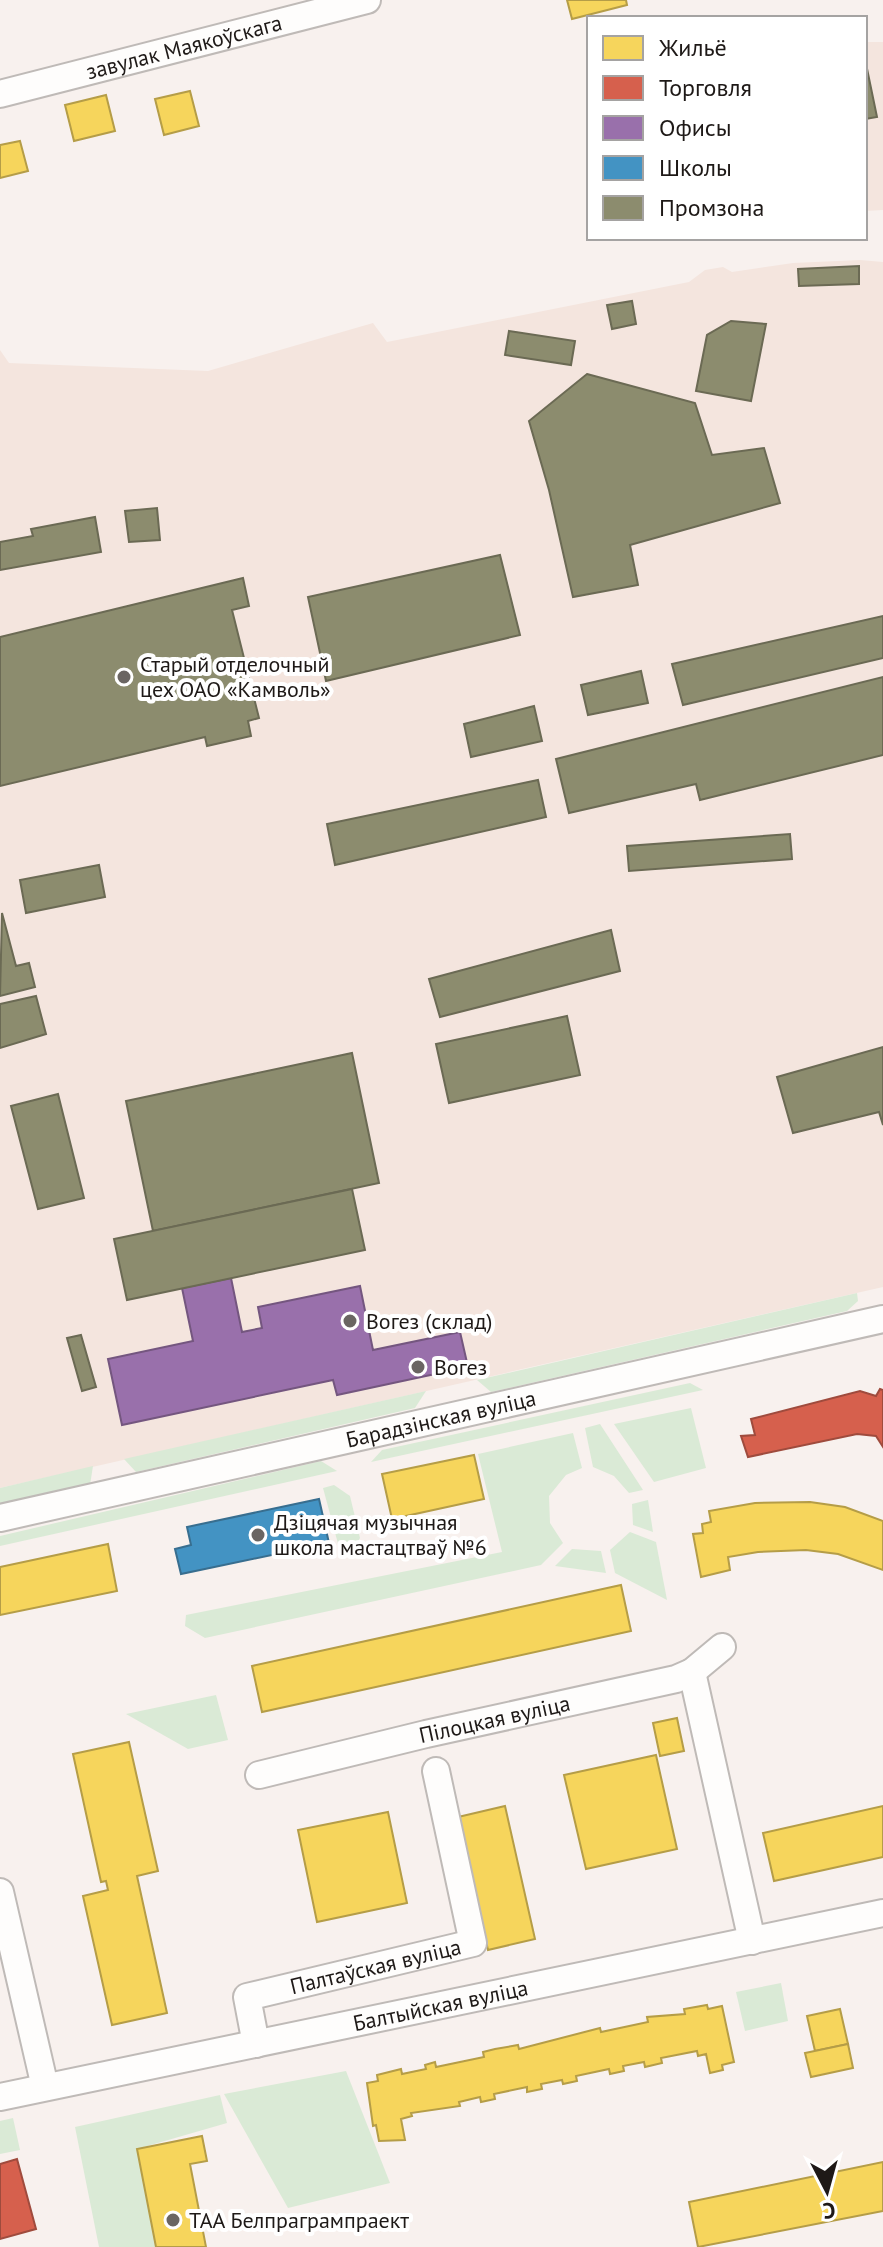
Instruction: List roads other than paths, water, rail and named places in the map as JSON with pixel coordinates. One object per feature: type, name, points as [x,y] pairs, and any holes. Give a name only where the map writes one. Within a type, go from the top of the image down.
[{"type":"street","name":"завулак Маякоўскага","points":[[0,94],[367,0]]},
{"type":"street","name":"Барадзінская вуліца","points":[[0,1518],[883,1319]]},
{"type":"street","name":"Пілоцкая вуліца","points":[[259,1775],[692,1672],[722,1647]]},
{"type":"street","points":[[692,1672],[752,1941]]},
{"type":"street","name":"Палтаўская вуліца","points":[[256,2044],[247,1997],[473,1943],[436,1771]]},
{"type":"street","points":[[0,1892],[45,2087]]},
{"type":"street","name":"Балтыйская вуліца","points":[[0,2097],[883,1913]]},
{"type":"place","name":"Старый отделочный цех ОАО «Камволь»","points":[[124,677]]},
{"type":"place","name":"Вогез (склад)","points":[[350,1321]]},
{"type":"place","name":"Вогез","points":[[418,1367]]},
{"type":"place","name":"Дзіцячая музычная школа мастацтваў №6","points":[[258,1535]]},
{"type":"place","name":"ТАА Белпрагрампраект","points":[[173,2220]]}]
